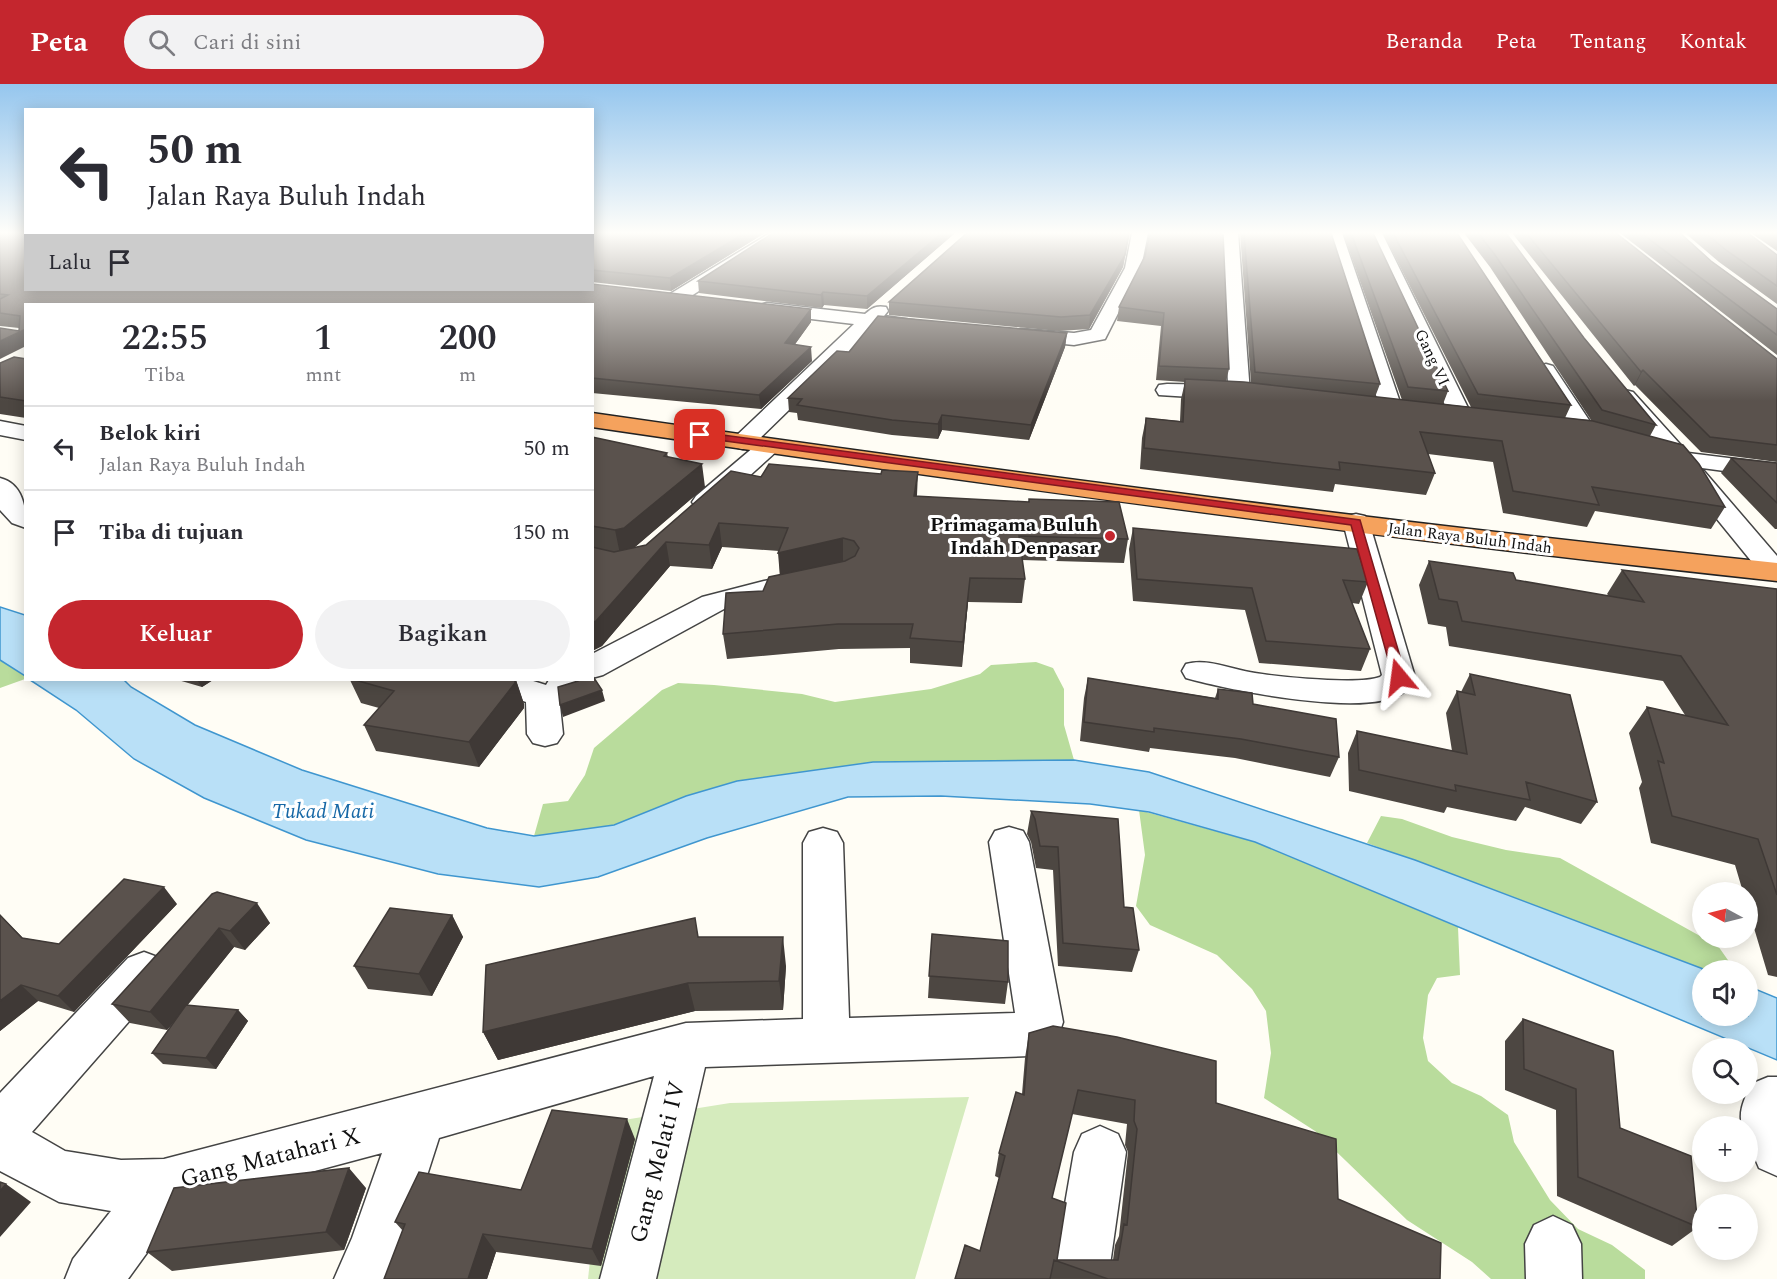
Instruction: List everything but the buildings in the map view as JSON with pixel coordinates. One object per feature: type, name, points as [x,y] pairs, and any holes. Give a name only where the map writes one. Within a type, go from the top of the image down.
[{"type":"highway","name":"Jalan Raya Buluh Indah","points":[[594,420],[769,446],[1538,547],[1776,572]]},
{"type":"street","points":[[676,298],[691,289]]},
{"type":"street","points":[[999,333],[1074,339],[1098,335],[1122,289]]},
{"type":"street","points":[[1167,390],[1251,394],[1237,289]]},
{"type":"street","points":[[1348,289],[1379,407],[1414,411]]},
{"type":"street","name":"Gang VI","points":[[1404,289],[1472,417],[1438,413]]},
{"type":"street","points":[[652,296],[710,302]]},
{"type":"street","points":[[742,442],[895,297]]},
{"type":"street","points":[[744,306],[940,327]]},
{"type":"street","points":[[1536,355],[1596,435],[1551,427]]},
{"type":"street","points":[[1616,385],[1634,409],[1681,459],[1776,572]]},
{"type":"street","points":[[0,428],[24,433]]},
{"type":"street","points":[[691,515],[769,446]]},
{"type":"street","points":[[1638,447],[1681,459],[1777,471]]},
{"type":"street","points":[[0,486],[7,492],[9,506],[24,518]]},
{"type":"street","points":[[1198,671],[1255,684],[1344,692],[1376,691],[1392,685],[1399,677],[1356,522]]},
{"type":"street","points":[[594,667],[713,603],[764,590],[835,577]]},
{"type":"street","points":[[501,681],[542,696],[545,734]]},
{"type":"street","name":"Gang Matahari X","points":[[93,1279],[164,1185],[686,1045],[1030,1034],[1038,1031],[1040,1023],[1009,842]]},
{"type":"street","points":[[823,843],[826,1041]]},
{"type":"street","points":[[0,1130],[172,941]]},
{"type":"street","name":"Gang Melati IV","points":[[628,1279],[686,1045]]},
{"type":"street","points":[[1772,1101],[1764,1114],[1777,1150]]},
{"type":"street","points":[[362,1279],[376,1247],[420,1118]]},
{"type":"street","points":[[0,1143],[59,1176],[121,1186],[164,1185]]},
{"type":"street","points":[[1080,1279],[1101,1152]]},
{"type":"green space","points":[[0,660],[24,675],[24,679],[0,688]]},
{"type":"green space","points":[[1036,662],[1053,668],[1064,689],[1064,725],[1074,760],[873,762],[737,781],[686,796],[614,825],[534,836],[543,804],[568,801],[585,775],[594,748],[662,690],[678,683],[802,694],[835,702],[931,689],[980,674],[991,665]]},
{"type":"green space","points":[[1139,810],[1255,842],[1458,927],[1460,975],[1437,978],[1428,995],[1423,1038],[1428,1061],[1452,1083],[1481,1096],[1508,1115],[1514,1142],[1550,1200],[1578,1229],[1612,1245],[1645,1270],[1645,1279],[1491,1279],[1472,1262],[1407,1220],[1315,1131],[1264,1098],[1271,1053],[1266,1011],[1252,989],[1217,955],[1150,925],[1136,906],[1145,855]]},
{"type":"green space","points":[[1381,816],[1402,819],[1452,837],[1506,850],[1560,858],[1692,932],[1692,948],[1719,948],[1728,960],[1692,960],[1692,965],[1367,843]]},
{"type":"green space","points":[[969,1097],[915,1279],[588,1279],[605,1123],[730,1103]]},
{"type":"water","points":[[0,607],[24,615],[24,675],[0,660]]},
{"type":"water","name":"Tukad Mati","points":[[32,681],[125,681],[131,687],[195,725],[302,770],[487,828],[534,836],[614,825],[686,796],[737,781],[873,762],[1074,760],[1149,772],[1415,860],[1692,965],[1692,1025],[1255,842],[1149,812],[1090,804],[941,796],[848,797],[707,838],[598,877],[539,887],[438,874],[306,840],[204,798],[134,759],[76,710]]},
{"type":"water","name":"Tukad Mati","points":[[1758,990],[1777,998],[1777,1060],[1758,1052],[1758,1038],[1724,1038],[1696,1026],[1758,1026]]},
{"type":"place","name":"Primagama Buluh Indah Denpasar","points":[[1110,536]]},
{"type":"route","points":[[700,435],[1356,522],[1399,677]]}]
